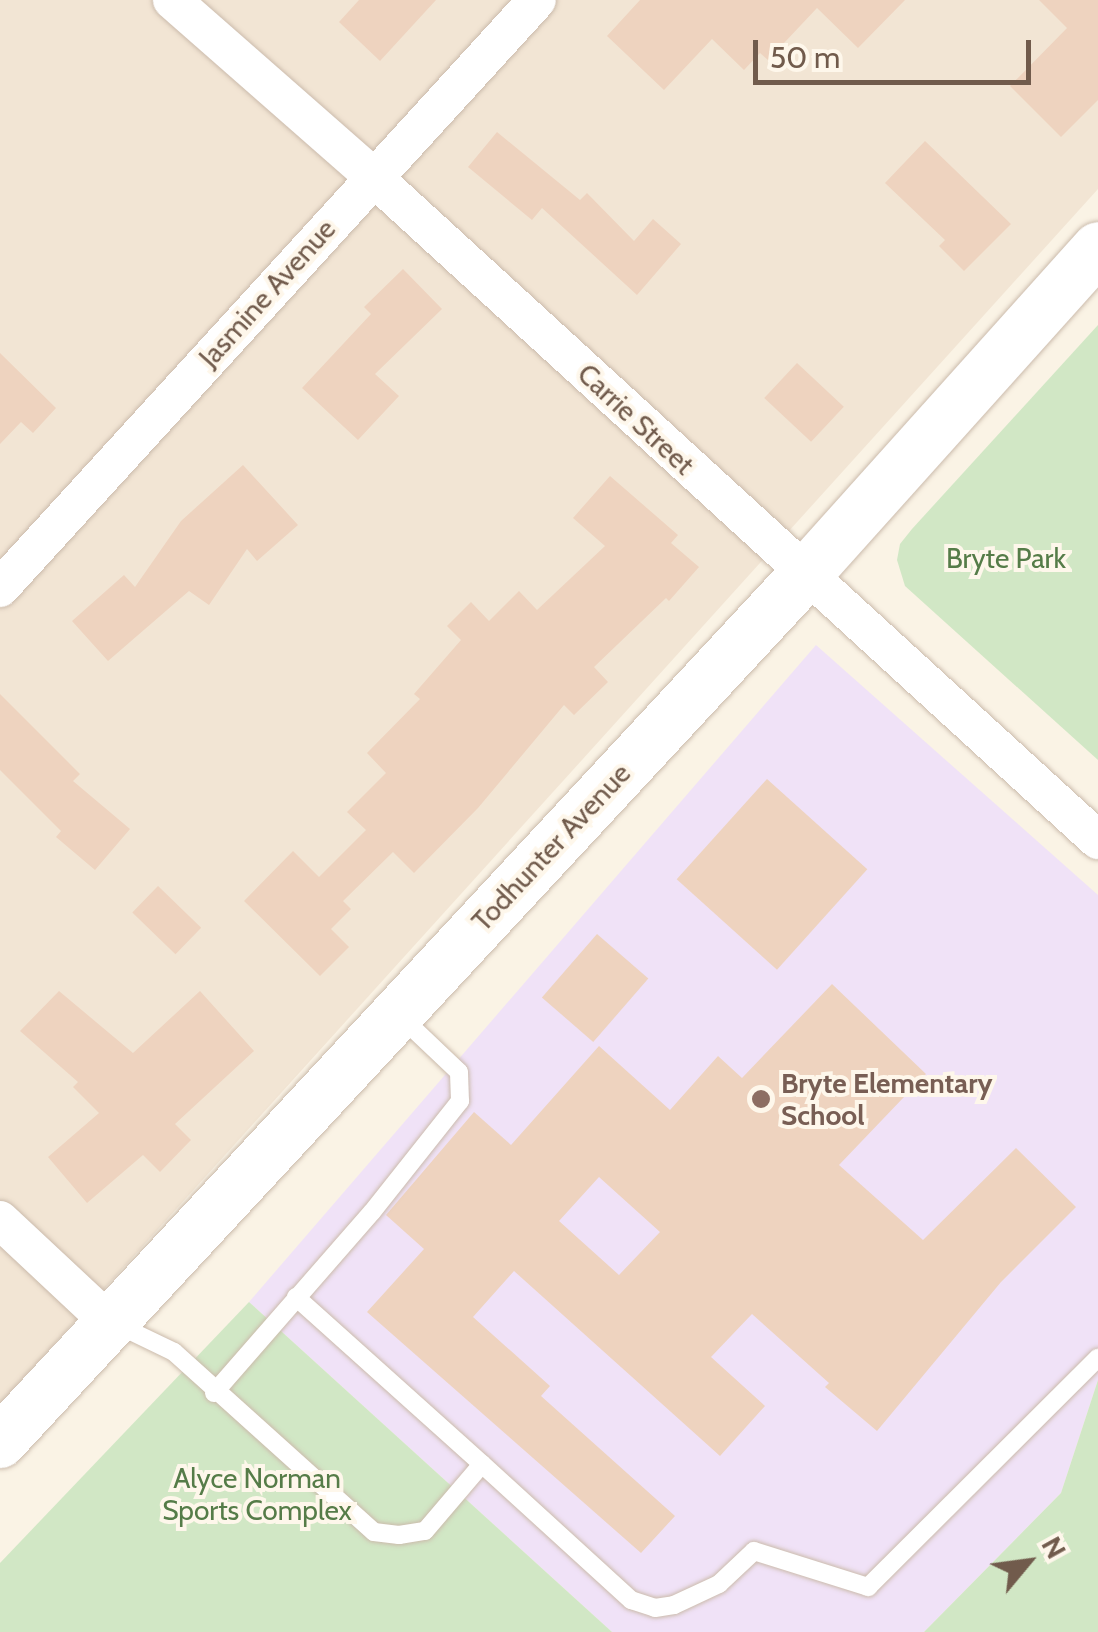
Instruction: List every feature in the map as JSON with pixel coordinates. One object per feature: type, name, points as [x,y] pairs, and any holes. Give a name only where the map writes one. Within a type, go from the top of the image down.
[{"type":"street","name":"Carrie Street","points":[[172,0],[372,176],[1098,840]]},
{"type":"street","name":"Jasmine Avenue","points":[[0,588],[536,0]]},
{"type":"street","name":"Todhunter Avenue","points":[[0,1442],[108,1321],[805,575],[1098,248]]},
{"type":"street","points":[[0,1220],[108,1321]]},
{"type":"lane","points":[[214,1393],[460,1101],[459,1072],[396,1012]]},
{"type":"lane","points":[[296,1297],[596,1570],[631,1600],[655,1608],[674,1605],[719,1584],[754,1552],[868,1587],[1098,1358]]},
{"type":"lane","points":[[108,1321],[174,1352],[214,1393],[374,1532],[398,1536],[425,1531],[482,1464]]},
{"type":"shaded area","points":[[0,0],[1098,0],[1098,189],[0,1404]]},
{"type":"shaded area","name":"Bryte Elementary School","points":[[816,645],[1098,895],[1098,1380],[1061,1493],[924,1632],[612,1632],[249,1302]]},
{"type":"green space","name":"Bryte Park","points":[[1098,325],[1098,760],[905,586],[897,560],[900,544],[912,529]]},
{"type":"green space","name":"Alyce Norman Sports Complex","points":[[249,1302],[612,1632],[0,1632],[0,1563]]},
{"type":"green space","points":[[1098,1380],[1098,1632],[924,1632],[1061,1493]]},
{"type":"building","points":[[359,0],[436,0],[380,61],[339,22]]},
{"type":"building","points":[[640,0],[905,0],[858,48],[817,8],[768,60],[760,53],[744,70],[712,39],[664,90],[607,36]]},
{"type":"building","points":[[1039,0],[1098,0],[1098,100],[1061,137],[1010,86],[1067,28]]},
{"type":"building","points":[[497,132],[580,200],[587,193],[634,241],[653,219],[681,244],[637,295],[542,208],[532,220],[468,167]]},
{"type":"building","points":[[925,141],[1011,224],[964,271],[939,246],[945,240],[885,183]]},
{"type":"building","points":[[403,269],[442,309],[375,374],[399,396],[358,440],[302,388],[371,314],[364,307]]},
{"type":"building","points":[[0,353],[56,408],[33,433],[21,422],[0,444]]},
{"type":"building","points":[[797,363],[844,407],[811,442],[764,398]]},
{"type":"building","points":[[243,465],[298,525],[257,561],[247,549],[209,605],[189,591],[108,661],[72,621],[124,575],[135,587],[181,521]]},
{"type":"building","points":[[610,476],[678,535],[671,543],[699,567],[669,601],[666,598],[594,667],[608,682],[574,715],[564,705],[478,808],[414,873],[393,852],[343,901],[351,909],[331,929],[349,947],[320,976],[244,901],[293,851],[319,877],[366,830],[347,812],[386,773],[367,753],[420,699],[414,694],[461,640],[447,626],[471,602],[489,621],[519,591],[537,610],[605,546],[573,518]]},
{"type":"building","points":[[0,694],[80,774],[73,781],[130,829],[95,870],[56,837],[61,831],[0,770]]},
{"type":"building","points":[[767,779],[867,869],[777,970],[677,879]]},
{"type":"building","points":[[158,886],[201,928],[175,954],[132,913]]},
{"type":"building","points":[[597,934],[648,979],[593,1042],[542,997]]},
{"type":"building","points":[[832,984],[926,1074],[839,1165],[923,1240],[1016,1148],[1076,1207],[1001,1282],[877,1431],[825,1387],[829,1383],[752,1314],[711,1357],[765,1406],[720,1456],[514,1271],[473,1317],[550,1386],[541,1396],[675,1516],[641,1553],[367,1312],[424,1249],[386,1215],[474,1112],[511,1145],[599,1046],[670,1110],[718,1056],[742,1078]],"holes":[[[599,1177],[660,1232],[619,1275],[559,1221]]]},
{"type":"building","points":[[59,991],[133,1053],[200,991],[254,1051],[175,1124],[191,1140],[160,1172],[143,1155],[87,1203],[48,1157],[99,1113],[73,1087],[78,1082],[20,1031]]},
{"type":"place","name":"Bryte Elementary School","points":[[761,1099]]}]
